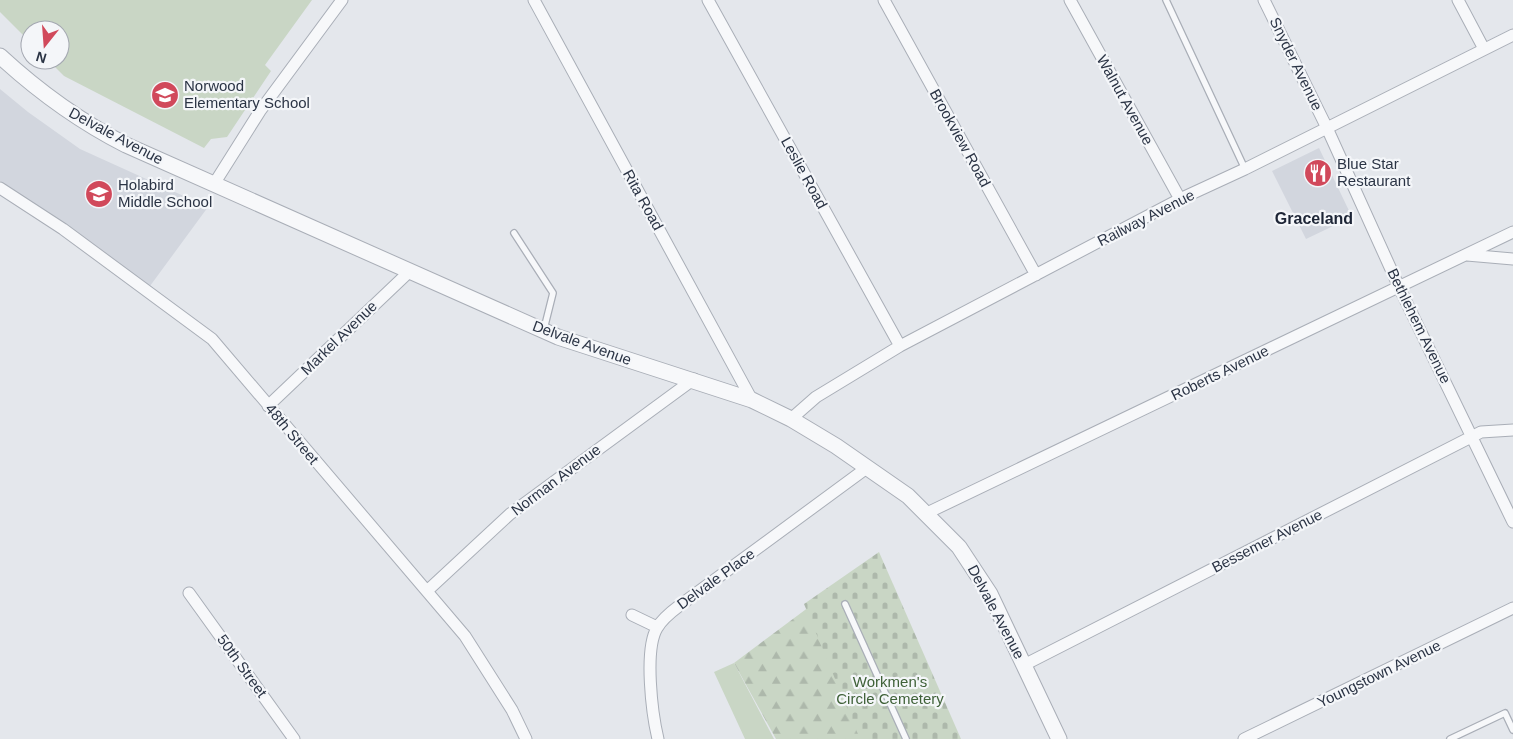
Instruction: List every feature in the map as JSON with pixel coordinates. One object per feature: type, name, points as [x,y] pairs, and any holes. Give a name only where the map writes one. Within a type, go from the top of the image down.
[{"type":"street","points":[[214,184],[260,111],[342,0]]},
{"type":"street","name":"Rita Road","points":[[534,0],[752,400]]},
{"type":"street","name":"Leslie Road","points":[[708,0],[900,346]]},
{"type":"street","name":"Brookview Road","points":[[884,0],[1036,275]]},
{"type":"street","name":"Walnut Avenue","points":[[1070,0],[1180,200]]},
{"type":"street","name":"Snyder Avenue","points":[[1264,0],[1327,128]]},
{"type":"street","points":[[1458,0],[1484,50]]},
{"type":"street","name":"Railway Avenue","points":[[791,419],[816,397],[900,346],[1180,200],[1245,170],[1513,35]]},
{"type":"street","name":"Delvale Avenue","points":[[0,56],[70,114],[126,145],[544,331],[589,348],[752,400],[791,419],[868,467],[927,513],[959,547],[978,575],[1060,739]]},
{"type":"street","name":"Bethlehem Avenue","points":[[1327,128],[1399,287],[1473,436],[1513,522]]},
{"type":"street","name":"48th Street","points":[[0,188],[102,256],[212,339],[465,636],[512,710],[526,739]]},
{"type":"street","name":"Roberts Avenue","points":[[927,513],[1513,232]]},
{"type":"street","points":[[1467,254],[1513,258]]},
{"type":"street","name":"Markel Avenue","points":[[268,406],[410,271]]},
{"type":"street","name":"Norman Avenue","points":[[427,591],[510,514],[694,380]]},
{"type":"street","name":"Bessemer Avenue","points":[[1024,665],[1481,432],[1513,430]]},
{"type":"street","name":"Delvale Place","points":[[657,627],[679,606],[868,467]]},
{"type":"street","name":"50th Street","points":[[189,593],[294,739]]},
{"type":"street","name":"Youngstown Avenue","points":[[1244,739],[1513,608]]},
{"type":"street","points":[[632,614],[657,627],[652,639],[651,683],[658,739]]},
{"type":"lane","points":[[1166,0],[1245,170]]},
{"type":"lane","points":[[514,233],[553,293],[544,331]]},
{"type":"lane","points":[[845,604],[906,739]]},
{"type":"lane","points":[[1450,739],[1505,714],[1513,730]]},
{"type":"shaded area","name":"Holabird Middle School","points":[[0,89],[28,112],[80,149],[208,207],[150,286],[0,181]]},
{"type":"shaded area","points":[[1319,148],[1352,217],[1306,239],[1272,171]]},
{"type":"green space","name":"Norwood Elementary School","points":[[0,0],[312,0],[265,65],[271,71],[227,137],[211,139],[204,148],[64,76],[58,70],[70,70],[70,20],[20,20],[20,32],[0,12]]},
{"type":"green space","name":"Workmen's Circle Cemetery","points":[[879,552],[961,739],[860,739],[804,604]]},
{"type":"green space","points":[[817,601],[874,739],[776,739],[734,663]]},
{"type":"green space","points":[[734,663],[774,739],[745,739],[714,672]]},
{"type":"place","name":"Norwood Elementary School","points":[[165,95]]},
{"type":"place","name":"Blue Star Restaurant","points":[[1318,173]]},
{"type":"place","name":"Holabird Middle School","points":[[99,194]]},
{"type":"district","name":"Graceland","points":[[1314,218]]}]
